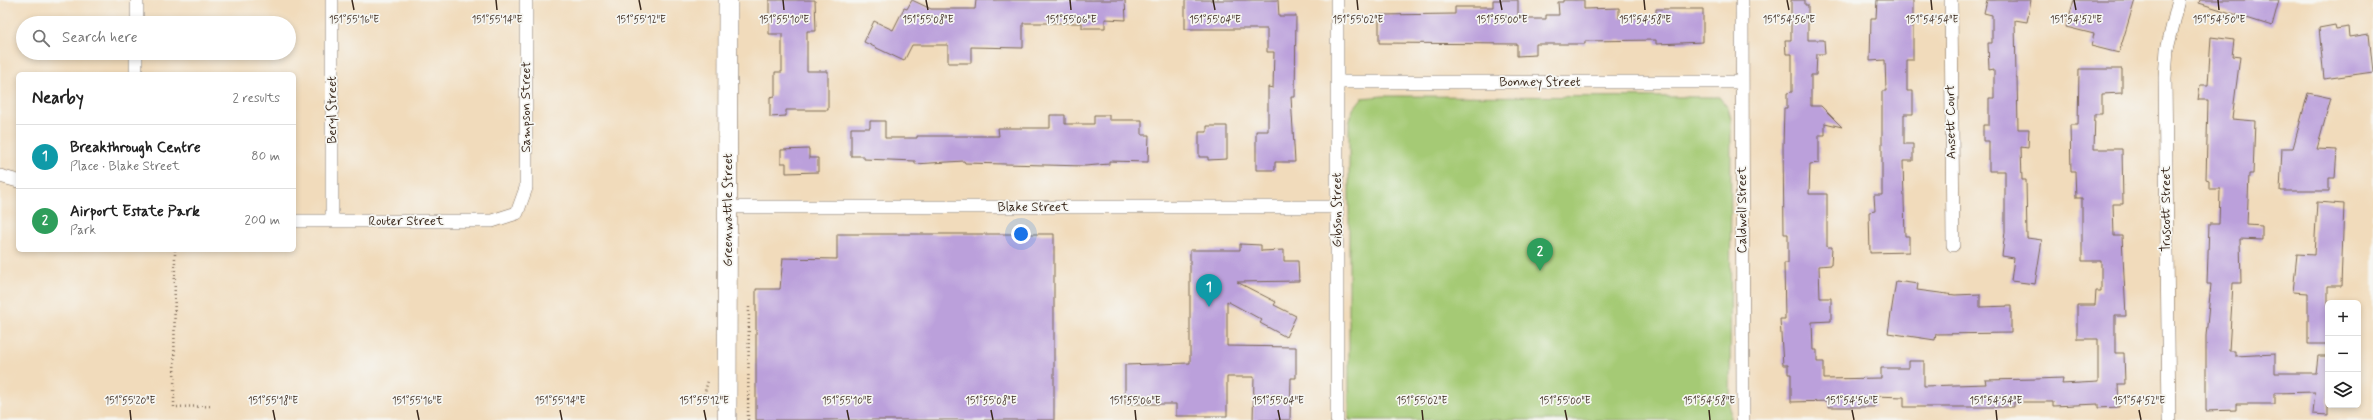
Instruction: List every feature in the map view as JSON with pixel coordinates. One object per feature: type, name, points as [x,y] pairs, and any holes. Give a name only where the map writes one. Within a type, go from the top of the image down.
[{"type":"main road","name":"Greenwattle Street","points":[[727,420],[729,206],[728,0]]},
{"type":"street","points":[[136,16],[137,0]]},
{"type":"street","name":"Beryl Street","points":[[332,0],[332,221]]},
{"type":"street","name":"Sampson Street","points":[[518,213],[526,188],[526,0]]},
{"type":"street","name":"Gibson Street","points":[[1337,0],[1337,420]]},
{"type":"street","name":"Caldwell Street","points":[[1742,0],[1743,420]]},
{"type":"street","name":"Ansett Court","points":[[1951,0],[1953,245]]},
{"type":"street","name":"Truscott Street","points":[[2169,420],[2165,78],[2167,49],[2179,0]]},
{"type":"street","points":[[136,60],[136,72]]},
{"type":"street","name":"Bonney Street","points":[[1338,82],[1742,82]]},
{"type":"street","points":[[0,176],[16,172]]},
{"type":"street","points":[[0,176],[16,180]]},
{"type":"street","name":"Blake Street","points":[[729,206],[1337,207]]},
{"type":"street","name":"Router Street","points":[[296,221],[492,221],[518,213]]},
{"type":"path","points":[[175,252],[174,407],[213,406]]},
{"type":"path","points":[[748,420],[749,306]]},
{"type":"green space","points":[[1383,96],[1719,97],[1728,108],[1731,119],[1730,420],[1349,420],[1349,124],[1353,109],[1362,98]]},
{"type":"building","points":[[769,0],[815,0],[816,31],[807,31],[807,71],[828,71],[828,110],[786,110],[786,116],[770,117],[770,97],[775,96],[775,72],[782,72],[782,34],[769,34]]},
{"type":"building","points":[[912,0],[931,9],[975,9],[976,0],[1125,0],[1126,20],[1105,19],[1105,28],[1082,28],[1082,23],[1023,23],[1023,48],[971,47],[971,63],[948,63],[948,45],[912,45],[904,61],[864,42],[874,21],[893,30],[904,8],[907,9]]},
{"type":"building","points":[[1185,0],[1278,0],[1279,16],[1296,16],[1295,97],[1291,97],[1295,162],[1275,162],[1275,170],[1256,170],[1256,131],[1268,131],[1268,87],[1273,88],[1274,52],[1267,52],[1267,29],[1185,29]]},
{"type":"building","points":[[1493,0],[1518,0],[1518,19],[1546,19],[1546,15],[1559,15],[1558,2],[1563,2],[1563,0],[1584,0],[1584,9],[1619,8],[1619,18],[1656,18],[1656,9],[1703,9],[1703,42],[1656,44],[1656,40],[1585,41],[1585,44],[1536,44],[1536,55],[1517,56],[1517,44],[1379,43],[1379,15],[1455,14],[1455,7],[1493,7]]},
{"type":"building","points":[[1791,0],[1805,0],[1805,5],[1808,5],[1808,40],[1824,40],[1825,54],[1817,54],[1816,75],[1811,75],[1811,106],[1821,106],[1842,127],[1825,123],[1825,135],[1819,135],[1819,163],[1810,164],[1809,194],[1827,194],[1827,247],[1832,247],[1831,265],[1819,266],[1820,298],[1831,298],[1831,321],[1812,322],[1813,350],[1817,350],[1817,362],[1824,362],[1824,379],[1881,378],[1881,368],[1908,368],[1908,361],[1924,361],[1924,386],[1986,384],[1985,380],[2063,378],[2062,384],[2098,382],[2098,339],[2077,339],[2077,305],[2095,305],[2096,291],[2101,291],[2101,261],[2082,261],[2082,198],[2076,198],[2075,172],[2071,172],[2070,125],[2078,125],[2079,69],[2122,69],[2122,93],[2102,94],[2102,114],[2095,114],[2094,149],[2122,149],[2123,204],[2113,204],[2114,236],[2122,236],[2126,316],[2115,316],[2115,353],[2124,353],[2125,384],[2118,384],[2119,407],[2098,408],[2098,404],[2053,406],[2053,402],[2014,402],[2014,407],[1904,407],[1904,397],[1874,396],[1874,407],[1829,407],[1829,401],[1791,402],[1791,374],[1788,374],[1788,365],[1783,365],[1780,319],[1785,319],[1784,263],[1788,263],[1788,234],[1784,234],[1783,146],[1784,108],[1787,108],[1787,93],[1792,92],[1792,54],[1786,54],[1785,40],[1791,40]]},
{"type":"building","points":[[1877,0],[1913,0],[1913,60],[1907,60],[1907,91],[1913,91],[1913,114],[1904,114],[1904,144],[1913,144],[1913,161],[1903,161],[1905,236],[1909,236],[1909,252],[1870,253],[1869,212],[1875,211],[1874,195],[1882,195],[1882,91],[1886,91],[1885,60],[1870,61],[1871,18],[1876,18]]},
{"type":"building","points":[[1987,0],[2031,0],[2027,22],[2015,20],[2018,129],[2029,129],[2028,148],[2021,147],[2022,180],[2026,180],[2027,238],[2042,240],[2035,284],[2011,281],[2014,258],[2002,256],[2005,232],[2005,171],[1989,171],[1989,141],[1983,141],[1983,125],[1989,125],[1989,98],[1994,98],[1994,69],[1989,70],[1988,43],[1992,43],[1992,15],[1984,13]]},
{"type":"building","points":[[2074,0],[2135,0],[2119,53],[2091,46],[2094,34],[2066,27]]},
{"type":"building","points":[[2200,0],[2279,0],[2272,26],[2199,3]]},
{"type":"building","points":[[2335,25],[2336,29],[2349,27],[2350,37],[2369,34],[2373,72],[2324,79],[2319,28]]},
{"type":"building","points":[[2211,37],[2234,40],[2232,56],[2240,57],[2232,119],[2255,121],[2253,174],[2249,174],[2247,225],[2262,226],[2262,240],[2240,239],[2241,283],[2233,283],[2229,351],[2235,351],[2235,356],[2275,354],[2275,373],[2316,373],[2318,356],[2325,356],[2325,408],[2328,408],[2328,415],[2313,414],[2315,392],[2275,393],[2275,404],[2236,404],[2236,410],[2206,411],[2206,336],[2211,284],[2207,284],[2209,224],[2219,224],[2220,189],[2209,189],[2209,180],[2206,179],[2208,100],[2198,100],[2200,85],[2208,85]]},
{"type":"building","points":[[2308,93],[2331,98],[2317,149],[2337,150],[2335,178],[2329,178],[2329,191],[2280,191],[2282,148],[2293,148]]},
{"type":"building","points":[[1050,115],[1065,115],[1065,124],[1094,124],[1094,115],[1109,115],[1109,120],[1142,120],[1142,135],[1149,135],[1148,162],[1109,161],[1109,164],[1085,166],[965,163],[964,161],[915,164],[915,161],[864,159],[864,156],[851,156],[851,128],[870,128],[870,121],[885,121],[885,138],[917,138],[917,136],[999,136],[998,128],[1050,128]]},
{"type":"building","points":[[1207,126],[1227,126],[1227,159],[1208,160],[1208,157],[1199,157],[1199,132],[1207,132]]},
{"type":"building","points":[[809,149],[809,158],[818,158],[818,172],[786,173],[786,163],[781,163],[781,150]]},
{"type":"building","points":[[2317,202],[2344,204],[2341,286],[2328,286],[2328,300],[2325,300],[2325,344],[2308,344],[2308,293],[2293,292],[2297,254],[2314,255]]},
{"type":"building","points":[[837,234],[1054,234],[1054,420],[756,420],[756,289],[780,289],[783,258],[837,259]]},
{"type":"building","points":[[1240,244],[1261,245],[1261,251],[1284,250],[1284,261],[1298,261],[1299,281],[1237,282],[1276,302],[1274,305],[1296,316],[1286,337],[1260,323],[1262,320],[1227,301],[1227,346],[1296,347],[1296,378],[1291,378],[1290,420],[1253,420],[1254,377],[1227,377],[1227,416],[1176,416],[1176,404],[1125,404],[1125,365],[1190,363],[1190,250],[1240,250]]},
{"type":"building","points":[[1896,281],[1918,284],[1917,290],[1955,295],[1980,294],[1980,307],[2011,306],[2011,333],[1936,334],[1935,340],[1888,333]]},
{"type":"place","name":"Airport Estate Park","points":[[1540,271]]},
{"type":"place","name":"Breakthrough Centre","points":[[1209,307]]}]
